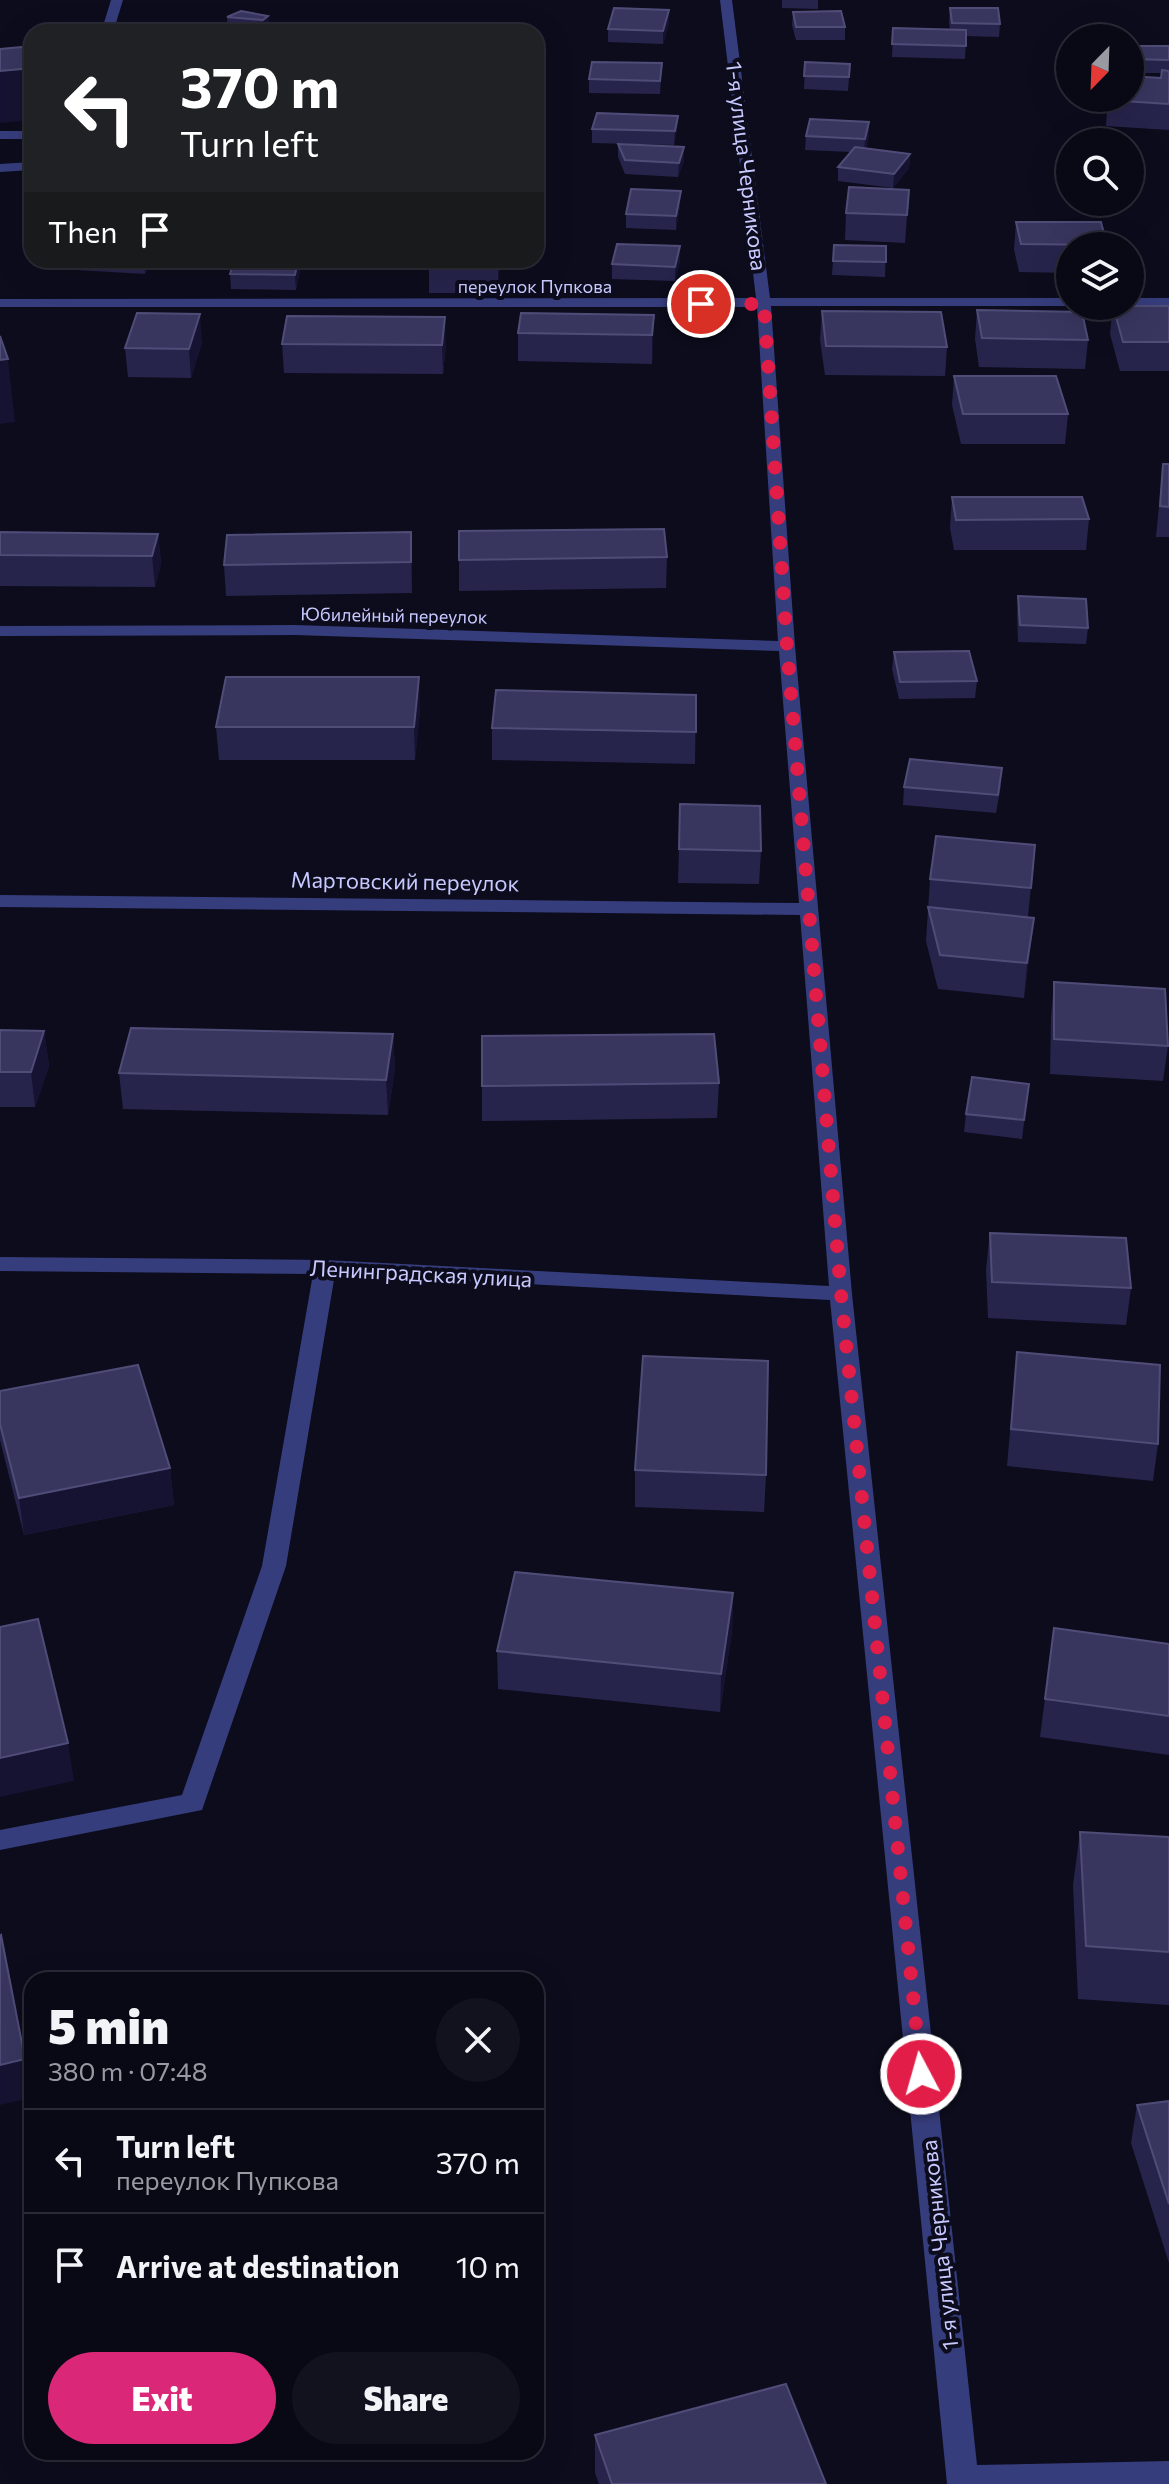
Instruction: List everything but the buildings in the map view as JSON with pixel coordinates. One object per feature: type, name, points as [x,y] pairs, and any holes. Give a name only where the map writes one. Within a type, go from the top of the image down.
[{"type":"street","points":[[110,24],[117,0]]},
{"type":"street","name":"1-я улица Черникова","points":[[726,0],[764,304],[787,646],[841,1294],[963,2482]]},
{"type":"street","points":[[0,135],[24,135]]},
{"type":"street","points":[[0,168],[24,166]]},
{"type":"street","name":"переулок Пупкова","points":[[0,303],[1056,302]]},
{"type":"street","points":[[1144,302],[1169,302]]},
{"type":"street","name":"Юбилейный переулок","points":[[0,631],[77,629],[787,646]]},
{"type":"street","name":"Мартовский переулок","points":[[0,901],[809,909]]},
{"type":"street","name":"Ленинградская улица","points":[[0,1264],[325,1267],[841,1294]]},
{"type":"street","points":[[0,1840],[193,1803],[274,1566],[325,1267]]},
{"type":"street","points":[[963,2482],[1169,2476]]},
{"type":"route","points":[[701,304],[764,304],[787,646],[841,1294],[921,2074]]}]
